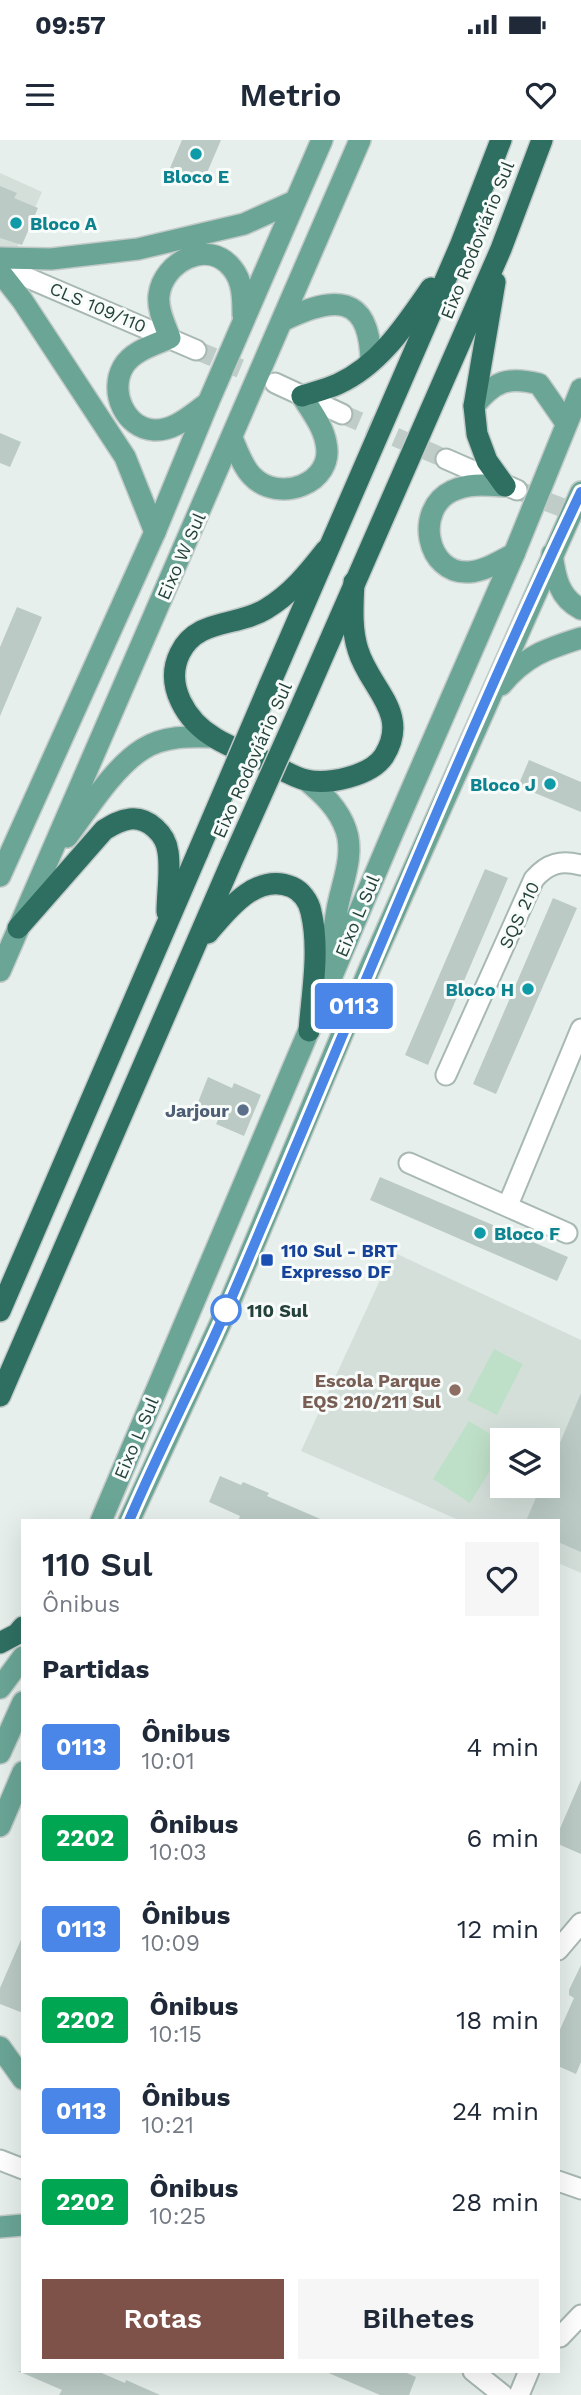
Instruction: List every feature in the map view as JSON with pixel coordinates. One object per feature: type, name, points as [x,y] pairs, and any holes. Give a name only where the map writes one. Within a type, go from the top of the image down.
[{"type":"highway","name":"Eixo Rodoviário Sul","points":[[0,1311],[326,550],[460,246],[501,140]]},
{"type":"highway","name":"Eixo Rodoviário Sul","points":[[0,1396],[501,248],[542,140]]},
{"type":"highway","points":[[302,396],[337,385],[371,362],[399,334],[460,246]]},
{"type":"highway","points":[[501,248],[474,406],[477,434],[487,461],[511,488]]},
{"type":"highway","points":[[326,550],[306,577],[283,599],[263,611],[206,628],[191,637],[180,652],[174,668],[175,687],[181,704],[213,737],[306,780],[346,779],[365,772],[383,758],[392,737],[392,713],[357,650],[353,625],[354,582]]},
{"type":"highway","points":[[18,928],[104,830],[117,822],[132,819],[147,822],[160,832],[168,850],[167,924]]},
{"type":"highway","points":[[193,950],[234,901],[260,886],[283,883],[299,890],[311,908],[314,929],[309,1031]]},
{"type":"highway","points":[[0,1643],[21,1628]]},
{"type":"main road","name":"Eixo W Sul","points":[[0,876],[155,532],[321,140]]},
{"type":"main road","name":"Eixo W Sul","points":[[0,971],[360,140]]},
{"type":"main road","points":[[0,258],[51,259],[138,249],[244,224],[295,201]]},
{"type":"main road","points":[[208,403],[176,425],[155,430],[139,425],[127,415],[119,398],[118,382],[124,366],[137,353],[170,338],[158,298],[162,281],[173,266],[190,257],[207,253],[222,258],[234,269],[243,298],[243,324]]},
{"type":"main road","points":[[0,272],[22,300],[125,457],[155,532]]},
{"type":"main road","points":[[282,321],[322,304],[341,304],[355,311],[365,325],[370,341],[371,362]]},
{"type":"main road","points":[[474,406],[487,390],[504,381],[523,380],[539,384],[566,423]]},
{"type":"main road","name":"Eixo L Sul","points":[[102,1519],[514,554],[581,389]]},
{"type":"main road","points":[[232,438],[251,476],[265,486],[279,491],[299,488],[315,478],[326,463],[327,446],[321,428],[302,396]]},
{"type":"main road","points":[[511,488],[474,484],[450,492],[434,505],[428,522],[430,541],[439,559],[452,569],[469,572],[489,567],[514,554]]},
{"type":"main road","name":"Eixo L Sul","points":[[130,1519],[227,1309],[369,970],[581,492]]},
{"type":"main road","points":[[552,554],[556,579],[564,596],[581,610]]},
{"type":"main road","points":[[486,702],[515,667],[545,649],[581,638]]},
{"type":"main road","points":[[47,863],[125,764],[144,748],[182,737],[213,737]]},
{"type":"main road","points":[[306,780],[337,812],[347,832],[349,854],[337,911],[329,984]]},
{"type":"main road","points":[[0,1688],[21,1660]]},
{"type":"main road","points":[[0,1753],[21,1706]]},
{"type":"main road","points":[[0,1826],[21,1777]]},
{"type":"main road","points":[[0,2048],[21,2076]]},
{"type":"main road","points":[[0,2227],[21,2225]]},
{"type":"street","name":"CLS 109/110","points":[[0,265],[196,349]]},
{"type":"street","points":[[275,383],[342,414]]},
{"type":"street","points":[[446,459],[511,488]]},
{"type":"street","name":"SQS 210","points":[[446,1075],[534,879],[553,863],[581,865]]},
{"type":"street","points":[[508,1205],[581,1028]]},
{"type":"street","points":[[409,1163],[567,1233]]},
{"type":"street","points":[[560,1949],[581,1923]]},
{"type":"street","points":[[0,2160],[21,2168]]},
{"type":"street","points":[[560,2182],[581,2189]]},
{"type":"street","points":[[560,2335],[581,2315]]},
{"type":"street","points":[[560,2336],[581,2331]]},
{"type":"street","points":[[477,2373],[506,2394],[527,2373]]},
{"type":"shaded area","points":[[0,173],[42,192],[0,285]]},
{"type":"shaded area","name":"Escola Parque EQS 210/211 Sul","points":[[393,1252],[581,1340],[581,1573],[560,1564],[560,1519],[456,1519],[301,1451]]},
{"type":"green space","points":[[494,1349],[523,1364],[497,1415],[467,1400]]},
{"type":"green space","points":[[469,1421],[490,1434],[490,1470],[470,1503],[433,1479]]},
{"type":"building","name":"Bloco E","points":[[182,140],[221,140],[203,182],[170,168]]},
{"type":"building","name":"Bloco A","points":[[0,186],[17,193],[14,198],[38,208],[22,245],[0,238]]},
{"type":"building","points":[[0,433],[21,442],[10,467],[0,463]]},
{"type":"building","points":[[17,607],[42,617],[0,716],[0,647]]},
{"type":"building","name":"Bloco J","points":[[529,760],[581,782],[581,812],[518,786]]},
{"type":"building","points":[[485,869],[508,878],[428,1065],[405,1055]]},
{"type":"building","name":"Bloco H","points":[[553,898],[577,908],[496,1094],[473,1084]]},
{"type":"building","points":[[208,1077],[232,1088],[234,1083],[261,1095],[244,1136],[216,1124],[218,1120],[195,1110]]},
{"type":"building","name":"Bloco F","points":[[380,1177],[568,1257],[557,1281],[370,1200]]},
{"type":"building","points":[[581,1393],[581,1552],[560,1543],[560,1519],[527,1519],[536,1498],[560,1498],[560,1443]]},
{"type":"building","points":[[220,1476],[269,1493],[267,1496],[320,1519],[239,1519],[240,1516],[209,1502]]},
{"type":"building","points":[[581,1780],[581,1854],[560,1845],[560,1828]]},
{"type":"building","points":[[21,1940],[21,2012],[0,2004],[0,1988]]},
{"type":"building","points":[[581,1965],[581,2062],[576,2074],[560,2067],[560,2030],[574,1998],[569,1995]]},
{"type":"building","points":[[23,2373],[102,2373],[160,2395],[59,2395],[62,2390]]},
{"type":"building","points":[[329,2373],[407,2373],[416,2377],[409,2395],[380,2395]]},
{"type":"tunnel","points":[[196,350],[270,381]]},
{"type":"tunnel","points":[[342,414],[446,459]]},
{"type":"tunnel","points":[[517,490],[581,515]]},
{"type":"bus line","name":"0113","points":[[130,1519],[227,1309],[369,970],[581,492]]},
{"type":"place","name":"Bloco E","points":[[196,154]]},
{"type":"place","name":"Bloco A","points":[[16,223]]},
{"type":"place","name":"Bloco J","points":[[550,784]]},
{"type":"place","name":"Bloco H","points":[[528,989]]},
{"type":"place","name":"Jarjour","points":[[243,1110]]},
{"type":"place","name":"Bloco F","points":[[480,1233]]},
{"type":"place","name":"110 Sul - BRT Expresso DF","points":[[267,1260]]},
{"type":"place","name":"110 Sul","points":[[226,1310]]},
{"type":"place","name":"Escola Parque EQS 210/211 Sul","points":[[455,1390]]}]
